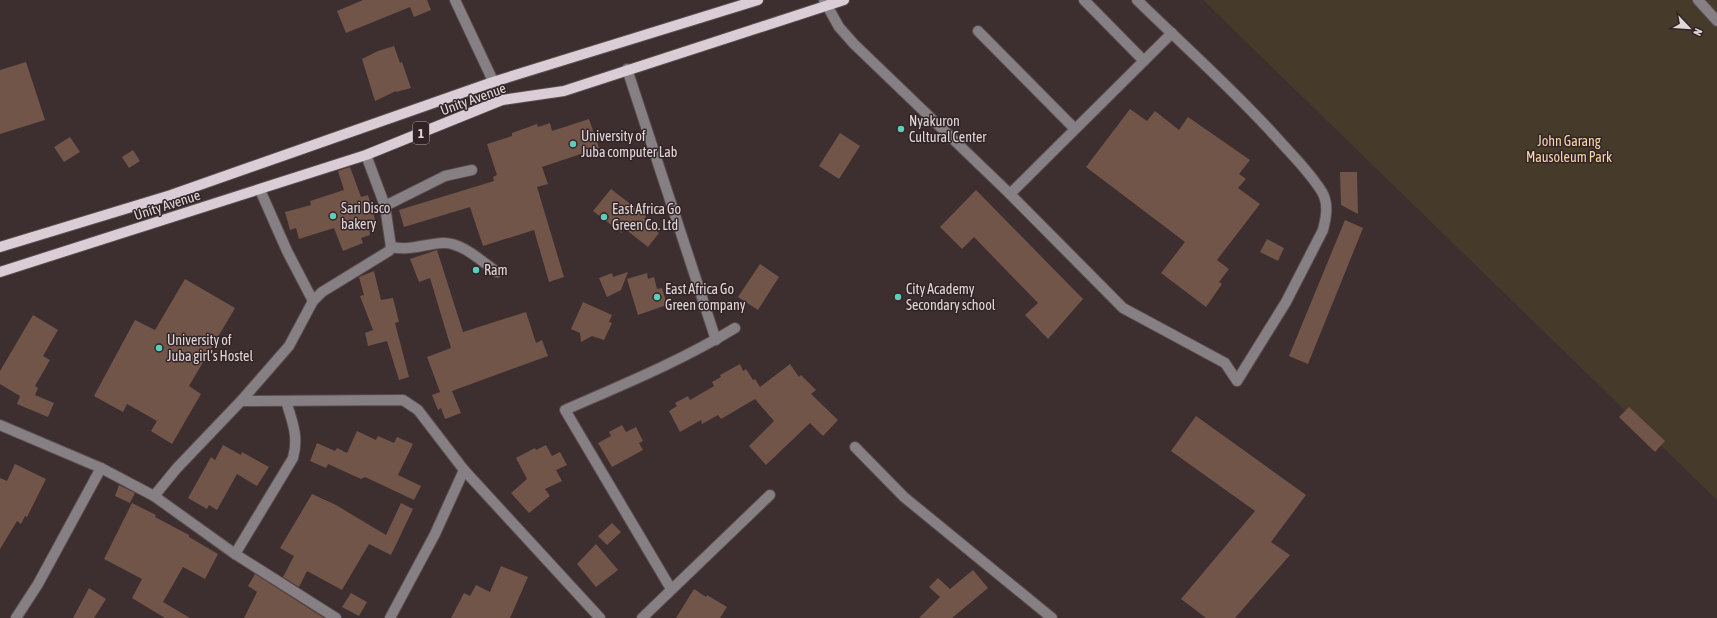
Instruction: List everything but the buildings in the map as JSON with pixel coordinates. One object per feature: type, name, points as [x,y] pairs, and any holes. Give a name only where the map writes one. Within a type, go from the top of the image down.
[{"type":"main road","name":"Unity Avenue","points":[[0,247],[171,195],[493,82],[758,0]]},
{"type":"main road","name":"Unity Avenue","points":[[0,272],[366,155],[502,100],[564,91],[826,3],[844,0]]},
{"type":"street","points":[[455,0],[502,100]]},
{"type":"street","points":[[1084,0],[1144,61]]},
{"type":"street","points":[[826,3],[839,27],[854,44],[1010,194],[1123,308],[1225,363],[1237,381],[1286,302],[1323,230],[1326,217],[1325,200],[1322,192],[1295,158],[1244,101],[1137,0]]},
{"type":"street","points":[[1698,0],[1717,21]]},
{"type":"street","points":[[978,31],[1075,129]]},
{"type":"street","points":[[1010,194],[1172,33]]},
{"type":"street","points":[[627,69],[716,340]]},
{"type":"street","points":[[154,496],[177,468],[241,401],[288,346],[313,301],[322,292],[386,255],[391,247],[385,206],[366,155]]},
{"type":"street","points":[[385,206],[445,176],[472,170]]},
{"type":"street","points":[[260,190],[287,251],[313,301]]},
{"type":"street","points":[[391,247],[403,250],[444,243],[454,245],[497,272]]},
{"type":"street","points":[[670,589],[565,410],[634,380],[716,340],[735,328]]},
{"type":"street","points":[[241,401],[403,400],[418,410],[464,470],[600,618]]},
{"type":"street","points":[[235,554],[293,458],[297,445],[296,433],[286,401]]},
{"type":"street","points":[[0,425],[101,468],[154,496],[235,554],[336,618]]},
{"type":"street","points":[[855,447],[904,497],[1052,618]]},
{"type":"street","points":[[16,618],[38,584],[101,468]]},
{"type":"street","points":[[390,618],[435,534],[464,470]]},
{"type":"street","points":[[642,618],[670,589],[770,495]]},
{"type":"green space","name":"John Garang Mausoleum Park","points":[[1203,0],[1717,0],[1717,500]]},
{"type":"place","name":"Nyakuron Cultural Center","points":[[901,129]]},
{"type":"place","name":"University of Juba computer Lab","points":[[573,144]]},
{"type":"place","name":"Sari Disco bakery","points":[[333,216]]},
{"type":"place","name":"East Africa Go Green Co. Ltd","points":[[604,217]]},
{"type":"place","name":"Ram","points":[[476,270]]},
{"type":"place","name":"East Africa Go Green company","points":[[657,297]]},
{"type":"place","name":"City Academy Secondary school","points":[[898,297]]},
{"type":"place","name":"University of Juba girl's Hostel","points":[[159,348]]}]
